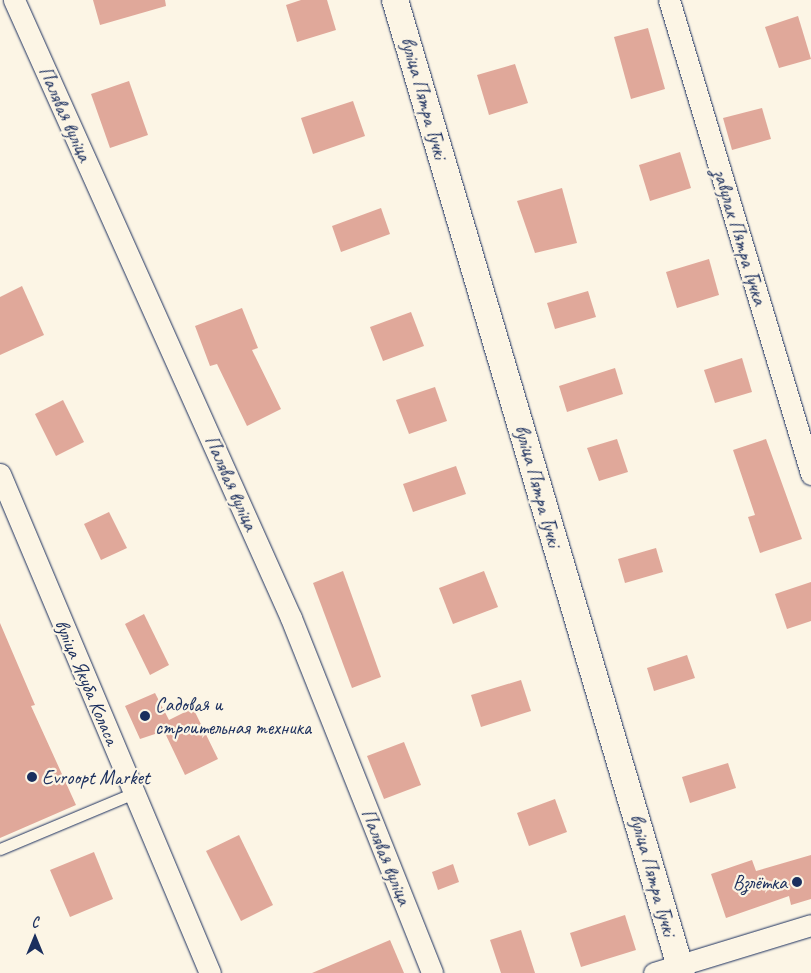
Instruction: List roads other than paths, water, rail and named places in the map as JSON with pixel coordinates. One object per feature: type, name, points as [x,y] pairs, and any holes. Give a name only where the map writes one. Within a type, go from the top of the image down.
[{"type":"street","name":"Палявая вуліца","points":[[14,0],[291,618],[432,973]]},
{"type":"street","name":"вуліца Пятра Гучкі","points":[[395,0],[681,970]]},
{"type":"street","name":"завулак Пятра Гучка","points":[[669,0],[811,474]]},
{"type":"street","name":"вуліца Якуба Коласа","points":[[0,474],[210,973]]},
{"type":"street","points":[[654,973],[681,970],[811,925]]},
{"type":"lane","points":[[0,849],[134,793]]},
{"type":"place","name":"Садовая и строительная техника","points":[[145,716]]},
{"type":"place","name":"Evroopt Market","points":[[32,777]]},
{"type":"place","name":"Взлётка","points":[[797,882]]}]
